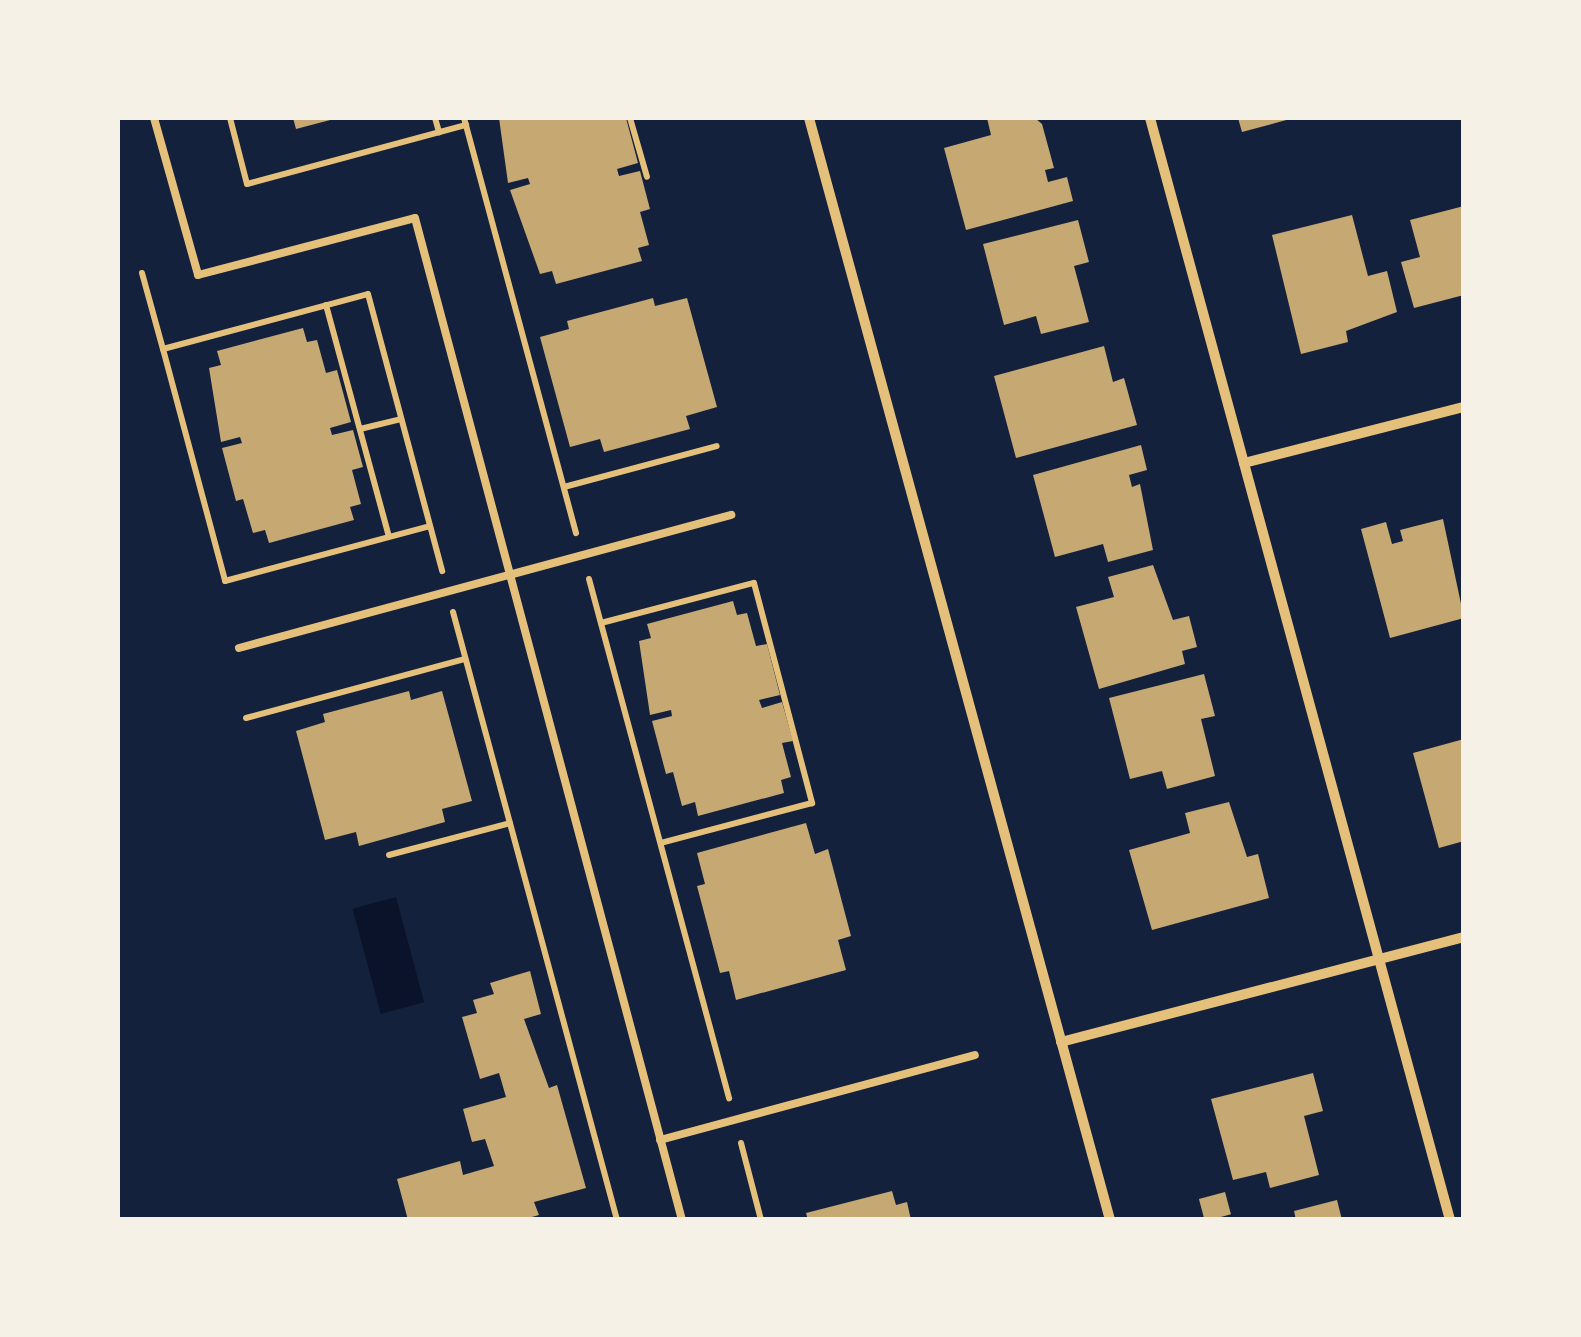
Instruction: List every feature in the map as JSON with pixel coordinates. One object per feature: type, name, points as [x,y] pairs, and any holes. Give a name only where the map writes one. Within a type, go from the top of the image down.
[{"type":"street","points":[[809,118],[1110,1220]]},
{"type":"street","points":[[1150,118],[1450,1220]]},
{"type":"street","points":[[1244,464],[1464,407]]},
{"type":"street","points":[[1062,1042],[1464,937]]},
{"type":"lane","points":[[154,118],[198,275],[415,218],[682,1220]]},
{"type":"lane","points":[[239,648],[731,515]]},
{"type":"lane","points":[[660,1140],[975,1055]]},
{"type":"path","points":[[230,118],[247,184],[439,132],[466,121],[762,1220]]},
{"type":"path","points":[[436,118],[439,132]]},
{"type":"path","points":[[630,118],[647,178]]},
{"type":"path","points":[[142,273],[225,581],[430,526]]},
{"type":"path","points":[[163,349],[368,294],[617,1220]]},
{"type":"path","points":[[326,306],[389,537]]},
{"type":"path","points":[[360,429],[401,419]]},
{"type":"path","points":[[564,487],[718,446]]},
{"type":"path","points":[[601,623],[754,582],[812,803],[660,843]]},
{"type":"path","points":[[246,718],[466,659]]},
{"type":"path","points":[[388,855],[510,823]]},
{"type":"water","points":[[396,897],[424,1002],[381,1014],[353,909]]},
{"type":"building","points":[[293,118],[334,118],[334,119],[296,129]]},
{"type":"building","points":[[499,118],[626,118],[638,163],[617,169],[619,176],[640,171],[650,209],[640,212],[649,245],[638,248],[642,261],[556,284],[552,271],[540,274],[510,190],[530,184],[528,178],[508,183]]},
{"type":"building","points":[[987,118],[1035,118],[1042,124],[1054,168],[1045,170],[1048,182],[1067,177],[1073,201],[966,230],[944,148],[991,135]]},
{"type":"building","points":[[1238,118],[1290,118],[1290,119],[1242,132]]},
{"type":"building","points":[[1464,206],[1464,295],[1414,308],[1401,262],[1420,257],[1410,220]]},
{"type":"building","points":[[1352,215],[1368,276],[1387,271],[1397,312],[1346,331],[1348,342],[1301,354],[1272,235]]},
{"type":"building","points":[[1078,220],[1089,262],[1074,266],[1089,322],[1041,334],[1036,316],[1004,325],[983,244]]},
{"type":"building","points":[[653,298],[655,306],[687,298],[717,407],[686,416],[690,429],[604,452],[600,439],[570,447],[540,337],[569,329],[567,321]]},
{"type":"building","points":[[303,328],[307,342],[317,340],[326,373],[337,370],[351,422],[330,428],[332,435],[353,430],[363,467],[352,470],[361,504],[350,507],[354,520],[269,543],[265,530],[253,533],[243,499],[236,501],[222,448],[242,443],[240,437],[221,442],[209,368],[221,365],[217,351]]},
{"type":"building","points":[[1104,346],[1113,382],[1124,378],[1137,425],[1016,458],[994,376]]},
{"type":"building","points":[[1141,445],[1147,470],[1129,475],[1132,487],[1140,484],[1153,550],[1108,562],[1103,544],[1055,557],[1033,475]]},
{"type":"building","points":[[1443,519],[1464,618],[1390,638],[1361,529],[1386,522],[1392,544],[1403,541],[1400,530]]},
{"type":"building","points":[[1153,565],[1173,620],[1189,616],[1197,647],[1182,651],[1185,664],[1099,689],[1076,607],[1114,597],[1108,577]]},
{"type":"building","points":[[733,601],[737,615],[747,613],[756,646],[767,644],[780,695],[759,700],[762,708],[782,702],[793,741],[782,743],[791,777],[781,780],[784,793],[698,816],[695,802],[682,806],[673,772],[666,774],[652,721],[672,716],[671,710],[650,715],[639,641],[651,638],[647,624]]},
{"type":"building","points":[[1204,674],[1215,716],[1201,719],[1215,776],[1167,789],[1162,771],[1130,779],[1109,698]]},
{"type":"building","points":[[409,691],[411,700],[442,691],[472,801],[442,809],[445,822],[359,846],[356,832],[325,840],[296,731],[325,722],[323,714]]},
{"type":"building","points":[[1464,739],[1464,841],[1439,848],[1413,753]]},
{"type":"building","points":[[1229,802],[1247,857],[1258,854],[1269,898],[1152,930],[1129,850],[1190,833],[1185,813]]},
{"type":"building","points":[[806,823],[815,854],[828,849],[851,936],[838,940],[846,970],[736,1000],[729,971],[720,973],[697,886],[705,884],[697,853]]},
{"type":"building","points":[[530,971],[541,1014],[524,1019],[549,1088],[557,1085],[586,1188],[534,1202],[539,1215],[521,1220],[408,1220],[397,1179],[460,1161],[463,1175],[494,1166],[485,1139],[472,1142],[463,1109],[506,1097],[499,1073],[480,1079],[462,1017],[477,1013],[473,1000],[494,994],[490,983]]},
{"type":"building","points":[[1313,1073],[1323,1111],[1304,1116],[1319,1175],[1270,1188],[1266,1172],[1233,1180],[1211,1099]]},
{"type":"building","points":[[892,1191],[896,1205],[907,1202],[911,1220],[808,1220],[806,1213]]},
{"type":"building","points":[[1225,1192],[1231,1214],[1205,1220],[1199,1199]]},
{"type":"building","points":[[1337,1200],[1342,1220],[1296,1220],[1294,1211]]}]
